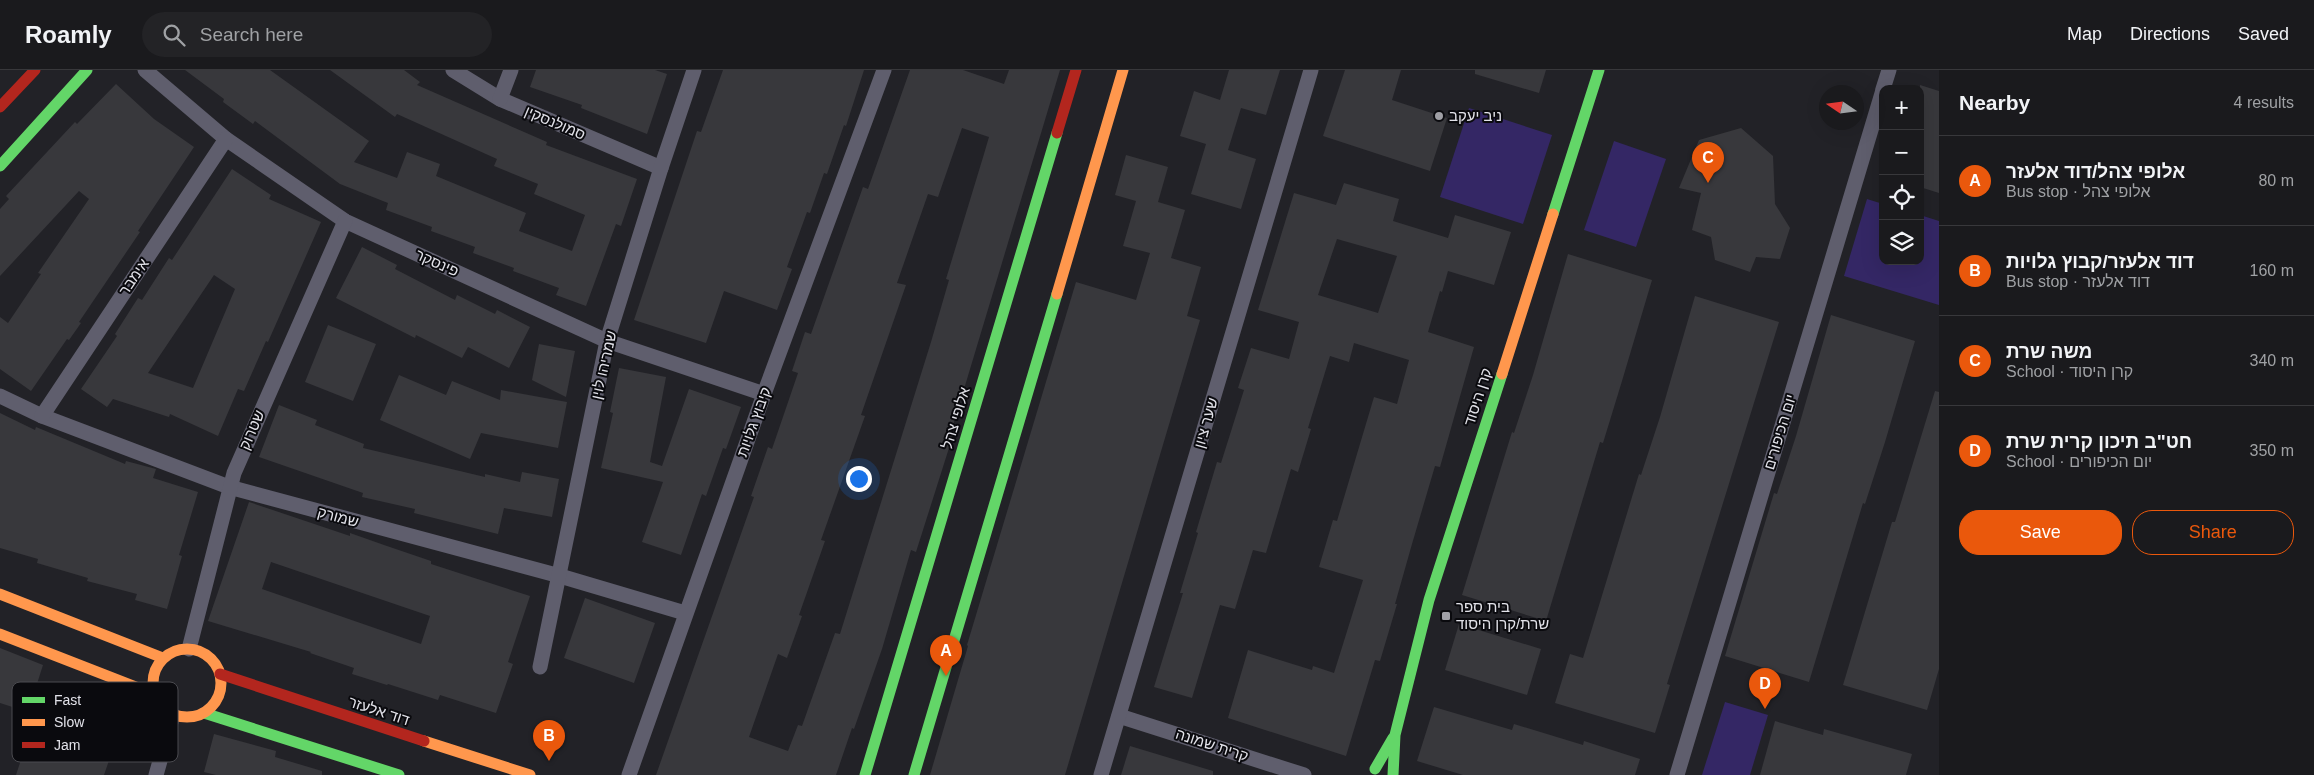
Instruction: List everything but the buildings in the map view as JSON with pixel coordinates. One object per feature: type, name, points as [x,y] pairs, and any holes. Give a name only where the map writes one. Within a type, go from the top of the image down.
[{"type":"street","points":[[0,107],[35,70]]},
{"type":"street","points":[[0,166],[87,70]]},
{"type":"street","name":"פינסקר","points":[[145,70],[226,139],[345,221],[608,341],[764,394]]},
{"type":"street","name":"סמולנסקין","points":[[453,70],[500,99],[661,168]]},
{"type":"street","points":[[500,99],[511,70]]},
{"type":"street","name":"שמריהו לוין","points":[[540,667],[608,341],[661,168],[694,70]]},
{"type":"street","name":"קיבוץ גלויות","points":[[629,775],[764,394],[884,70]]},
{"type":"street","name":"אלופי צהל","points":[[865,775],[1076,70]]},
{"type":"street","points":[[914,775],[1122,70]]},
{"type":"street","name":"שער ציון","points":[[1101,775],[1311,70]]},
{"type":"street","name":"קרן היסוד","points":[[1395,735],[1371,770],[1393,775],[1395,735],[1429,600],[1599,70]]},
{"type":"street","name":"יום הכיפורים","points":[[1884,85],[1888,70]]},
{"type":"street","name":"יום הכיפורים","points":[[1677,775],[1879,102]]},
{"type":"street","name":"אימבר","points":[[42,416],[226,139]]},
{"type":"street","name":"שטרוק","points":[[189,649],[229,487],[345,221]]},
{"type":"street","name":"שמורק","points":[[0,396],[42,416],[229,487],[560,576],[685,613]]},
{"type":"street","points":[[0,594],[163,658]]},
{"type":"street","points":[[0,634],[123,682]]},
{"type":"street","points":[[153,682],[153,675],[163,658],[179,649],[199,651],[208,656],[220,674],[219,696],[213,706],[204,713],[189,717],[178,716]]},
{"type":"street","name":"דוד אלעזר","points":[[220,674],[262,690],[530,775]]},
{"type":"street","points":[[204,713],[399,775]]},
{"type":"street","name":"קרית שמונה","points":[[1119,716],[1304,775]]},
{"type":"street","points":[[156,775],[160,762]]},
{"type":"shaded area","points":[[1469,108],[1552,135],[1523,224],[1440,197]]},
{"type":"shaded area","points":[[1614,141],[1666,159],[1636,247],[1584,230]]},
{"type":"shaded area","points":[[1867,199],[1879,203],[1879,265],[1924,265],[1924,216],[1939,221],[1939,305],[1844,276]]},
{"type":"shaded area","points":[[1725,702],[1768,715],[1750,775],[1702,775]]},
{"type":"traffic: fast","points":[[0,166],[87,70]]},
{"type":"traffic: fast","points":[[1553,214],[1599,70]]},
{"type":"traffic: fast","points":[[865,775],[1057,133]]},
{"type":"traffic: fast","points":[[914,775],[1057,294]]},
{"type":"traffic: fast","points":[[1393,775],[1395,735],[1429,600],[1502,374]]},
{"type":"traffic: fast","points":[[204,713],[399,775]]},
{"type":"traffic: fast","points":[[1375,769],[1393,738]]},
{"type":"traffic: slow","points":[[1057,294],[1123,70]]},
{"type":"traffic: slow","points":[[1502,374],[1553,214]]},
{"type":"traffic: slow","points":[[0,594],[163,658]]},
{"type":"traffic: slow","points":[[0,634],[123,682]]},
{"type":"traffic: slow","points":[[153,682],[155,670],[163,659],[180,649],[194,649],[206,655],[215,664],[221,676],[221,683]]},
{"type":"traffic: slow","points":[[178,716],[194,717],[206,711],[219,696],[221,683]]},
{"type":"traffic: slow","points":[[424,741],[530,775]]},
{"type":"traffic: jam","points":[[0,107],[35,70]]},
{"type":"traffic: jam","points":[[1057,133],[1076,70]]},
{"type":"traffic: jam","points":[[220,674],[424,741]]},
{"type":"place","name":"ניב יעקב","points":[[1439,116]]},
{"type":"place","name":"משה שרת","points":[[1708,183]]},
{"type":"place","name":"בית ספר שרת/קרן היסוד","points":[[1446,616]]},
{"type":"place","name":"אלופי צהל/דוד אלעזר","points":[[946,676]]},
{"type":"place","name":"חט\"ב תיכון קרית שרת","points":[[1765,709]]},
{"type":"place","name":"דוד אלעזר/קבוץ גלויות","points":[[549,761]]}]
